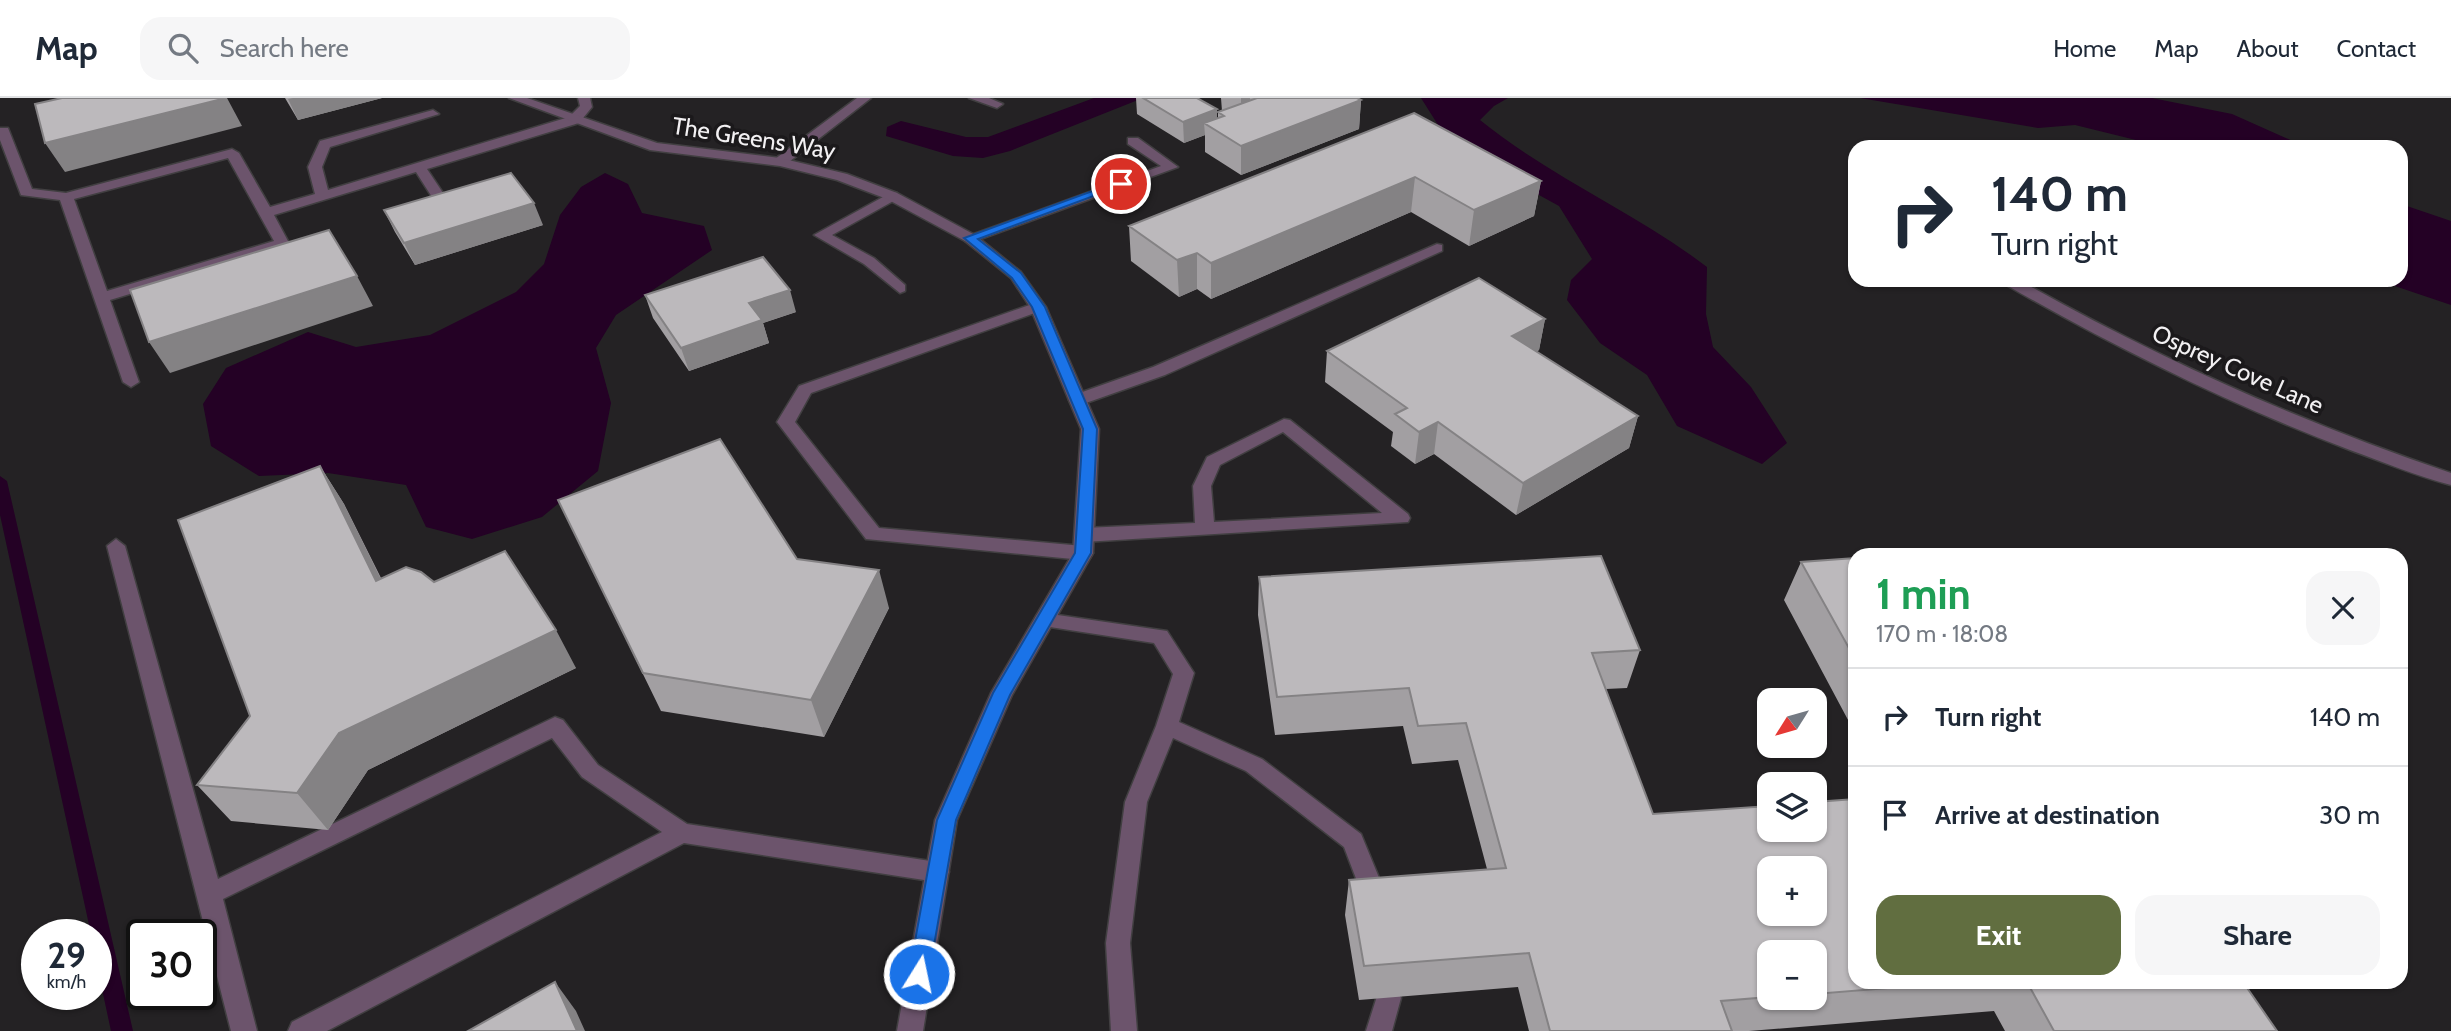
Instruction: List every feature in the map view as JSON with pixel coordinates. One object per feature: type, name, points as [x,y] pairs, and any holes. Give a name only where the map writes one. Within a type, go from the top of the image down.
[{"type":"street","name":"The Greens Way","points":[[515,98],[655,147],[780,162],[842,177],[892,196],[970,238],[1016,275],[1038,307],[1090,429],[1084,544],[1002,693],[946,820],[910,1031]]},
{"type":"street","points":[[266,212],[574,120],[586,107],[584,98]]},
{"type":"street","points":[[780,162],[865,98]]},
{"type":"street","points":[[975,98],[997,104]]},
{"type":"street","points":[[323,195],[315,167],[324,144],[433,114]]},
{"type":"street","points":[[3,131],[26,192],[66,197],[232,153],[282,243],[102,297]]},
{"type":"street","points":[[970,238],[1171,167],[1133,141]]},
{"type":"street","points":[[419,167],[444,205]]},
{"type":"street","points":[[66,197],[131,382]]},
{"type":"street","name":"Osprey Cove Lane","points":[[2020,287],[2166,366],[2281,417],[2451,480]]},
{"type":"street","points":[[1038,307],[805,390],[786,422],[873,534],[1084,544],[1205,528],[1401,518],[1284,424],[1213,461],[1202,486],[1205,528]]},
{"type":"street","points":[[116,546],[211,894],[244,1031]]},
{"type":"street","points":[[1044,620],[1160,636],[1184,673],[1167,726],[1136,802],[1118,943],[1124,1031]]},
{"type":"street","points":[[211,894],[555,726],[590,771],[682,833],[937,872]]},
{"type":"street","points":[[1167,726],[1254,765],[1353,841],[1381,912]]},
{"type":"street","points":[[301,1031],[682,833]]},
{"type":"street","points":[[1379,1031],[1388,998]]},
{"type":"lane","points":[[892,196],[821,235],[869,261],[900,288]]},
{"type":"lane","points":[[1077,400],[1159,370],[1437,248]]},
{"type":"shaded area","points":[[1094,98],[1143,98],[1010,151],[983,158],[953,156],[886,136],[887,127],[901,121],[966,137],[988,137]]},
{"type":"shaded area","points":[[1421,98],[1508,98],[1494,106],[1480,120],[1535,159],[1651,229],[1707,267],[1706,314],[1713,347],[1751,387],[1787,443],[1762,464],[1677,426],[1647,375],[1600,343],[1567,300],[1571,280],[1592,259],[1559,206],[1452,147]]},
{"type":"shaded area","points":[[1860,98],[2152,98],[2232,114],[2290,140],[2136,140],[2075,125],[2038,128]]},
{"type":"shaded area","points":[[605,173],[628,184],[642,213],[704,226],[712,250],[616,315],[596,348],[611,403],[598,471],[542,517],[472,539],[426,527],[406,485],[328,473],[259,476],[211,446],[203,404],[226,368],[308,332],[356,347],[430,335],[516,292],[544,264],[560,215],[581,187]]},
{"type":"shaded area","points":[[2408,206],[2451,221],[2451,305],[2398,287],[2408,287]]},
{"type":"building","points":[[62,98],[226,98],[45,143],[35,104]]},
{"type":"building","points":[[1143,98],[1197,98],[1217,109],[1183,122]]},
{"type":"building","points":[[1257,98],[1361,100],[1241,146],[1204,123],[1224,116],[1218,112]]},
{"type":"building","points":[[1414,113],[1541,181],[1474,210],[1415,177],[1211,263],[1197,253],[1177,260],[1129,226]]},
{"type":"building","points":[[511,173],[534,203],[404,243],[384,210]]},
{"type":"building","points":[[329,230],[357,276],[149,342],[130,290]]},
{"type":"building","points":[[763,257],[790,290],[749,303],[762,320],[681,348],[645,295]]},
{"type":"building","points":[[1479,278],[1545,319],[1512,336],[1638,416],[1523,483],[1438,422],[1419,432],[1395,414],[1407,408],[1327,351]]},
{"type":"building","points":[[720,439],[797,559],[879,570],[811,700],[643,673],[558,500]]},
{"type":"building","points":[[320,466],[376,581],[406,567],[421,572],[434,582],[505,551],[556,630],[339,733],[297,793],[197,785],[250,716],[178,520]]},
{"type":"building","points":[[1601,556],[1640,650],[1592,653],[1653,814],[1757,807],[1757,842],[1827,842],[1827,801],[1848,800],[1848,989],[1876,989],[1827,993],[1827,940],[1757,940],[1757,998],[1721,1001],[1732,1031],[1550,1031],[1529,953],[1364,966],[1349,880],[1506,868],[1466,723],[1418,726],[1409,688],[1277,697],[1259,577]]},
{"type":"building","points":[[1848,559],[1848,646],[1801,562]]},
{"type":"building","points":[[555,982],[577,1031],[468,1031]]},
{"type":"building","points":[[2031,989],[2248,989],[2277,1031],[2054,1031]]},
{"type":"waterway","points":[[0,481],[122,1031]]},
{"type":"route","points":[[919,974],[946,820],[1002,693],[1083,553],[1090,429],[1038,307],[1016,275],[970,238],[1121,184]]}]
